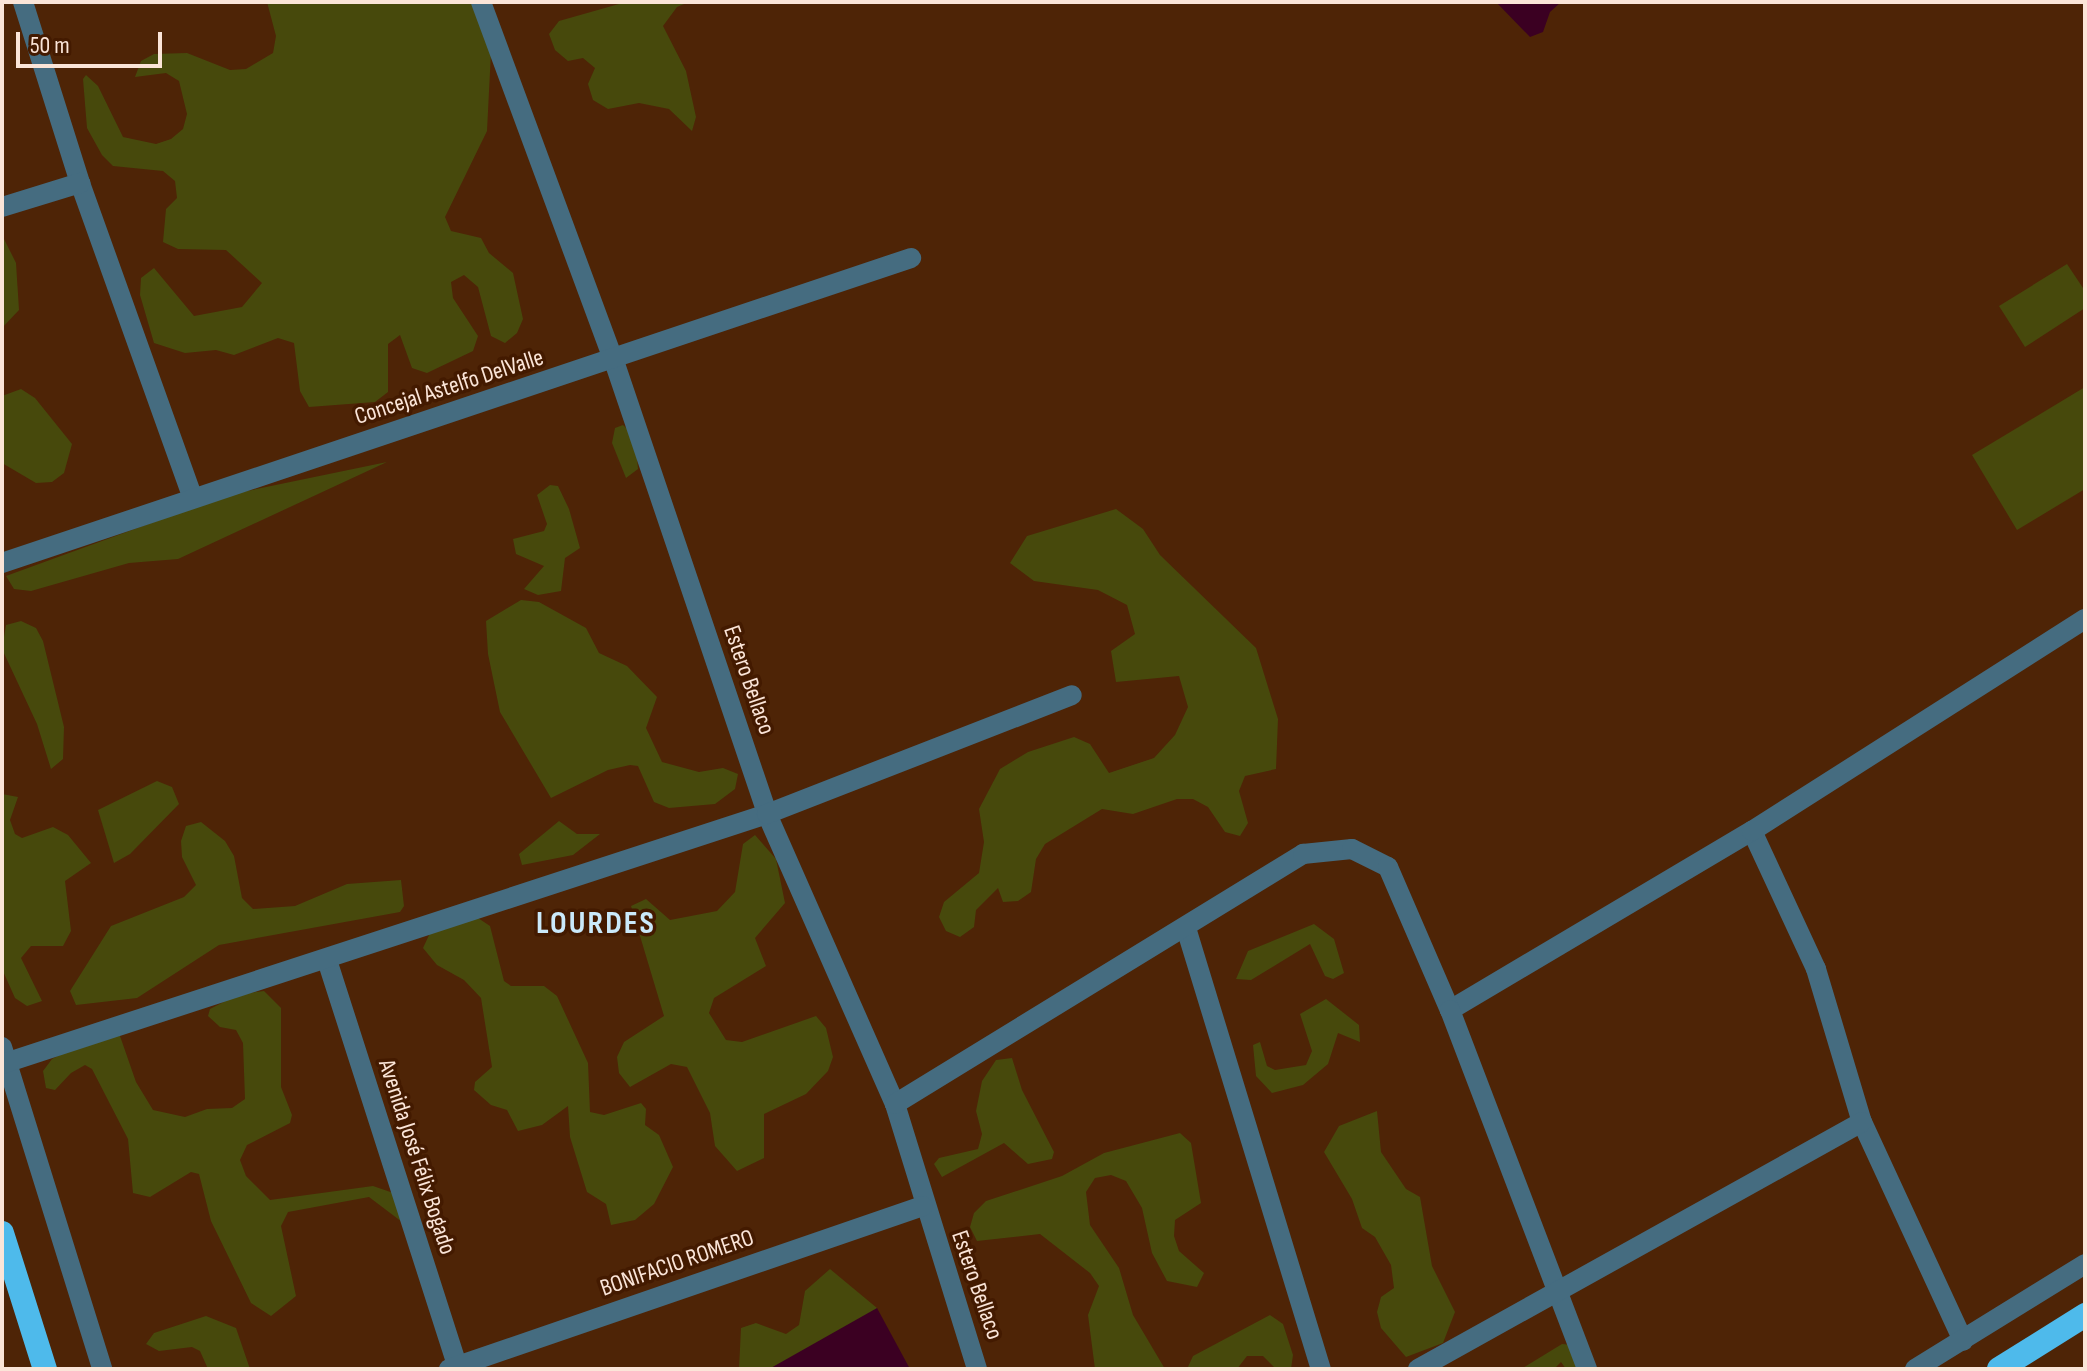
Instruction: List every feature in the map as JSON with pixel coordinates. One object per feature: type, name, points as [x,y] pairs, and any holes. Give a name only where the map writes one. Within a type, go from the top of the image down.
[{"type":"highway","points":[[2,1233],[45,1369]]},
{"type":"highway","points":[[1999,1369],[2085,1315]]},
{"type":"street","points":[[23,2],[80,183],[193,498]]},
{"type":"street","name":"Estero Bellaco","points":[[481,2],[614,361],[767,814],[895,1104],[923,1206],[977,1369]]},
{"type":"street","points":[[2,207],[80,183]]},
{"type":"street","name":"Concejal Astelfo DelValle","points":[[2,563],[614,361],[911,258]]},
{"type":"street","points":[[1450,1010],[1752,831],[2085,619]]},
{"type":"street","points":[[102,1369],[4,1058],[327,960],[767,814],[1072,695]]},
{"type":"street","points":[[1752,831],[1816,969],[1862,1122],[1963,1341]]},
{"type":"street","points":[[895,1104],[1303,854],[1352,849],[1388,867],[1450,1010],[1587,1369]]},
{"type":"street","points":[[1186,928],[1321,1369]]},
{"type":"street","name":"Avenida José Félix Bogado","points":[[327,960],[455,1368]]},
{"type":"street","points":[[1418,1369],[1556,1289],[1862,1122]]},
{"type":"street","name":"BONIFACIO ROMERO","points":[[455,1368],[923,1206]]},
{"type":"street","points":[[1915,1369],[2085,1264]]},
{"type":"shaded area","points":[[267,2],[472,2],[491,52],[487,131],[445,217],[451,231],[481,238],[489,253],[513,273],[523,319],[517,333],[505,343],[491,336],[478,287],[464,275],[451,282],[453,298],[478,336],[473,351],[427,373],[412,368],[400,335],[388,344],[388,392],[375,402],[309,407],[300,391],[294,343],[278,338],[234,355],[216,350],[185,353],[154,343],[140,295],[141,278],[154,268],[194,316],[242,307],[262,283],[226,250],[178,249],[163,242],[166,209],[177,198],[175,181],[163,171],[113,166],[102,155],[87,128],[83,79],[86,75],[98,86],[123,137],[156,144],[171,139],[183,129],[187,114],[179,81],[166,73],[135,77],[141,61],[154,54],[187,53],[230,70],[246,69],[273,53],[276,36]]},
{"type":"shaded area","points":[[626,2],[689,2],[677,7],[663,26],[686,71],[696,117],[692,131],[669,109],[639,103],[608,109],[593,100],[588,84],[595,68],[583,58],[568,61],[555,50],[549,34],[559,21]]},
{"type":"shaded area","points":[[1496,2],[1561,2],[1550,12],[1543,32],[1530,37]]},
{"type":"shaded area","points":[[2,235],[16,263],[19,310],[2,328]]},
{"type":"shaded area","points":[[2067,264],[2085,291],[2085,308],[2025,347],[1999,306]]},
{"type":"shaded area","points":[[2085,387],[2085,489],[2017,530],[1972,455]]},
{"type":"shaded area","points":[[21,389],[35,398],[72,444],[64,473],[52,482],[36,483],[2,463],[2,396]]},
{"type":"shaded area","points":[[623,425],[635,436],[638,469],[626,478],[612,443],[615,428]]},
{"type":"shaded area","points":[[387,462],[178,559],[129,563],[31,591],[14,589],[6,576],[228,495]]},
{"type":"shaded area","points":[[550,485],[558,486],[569,509],[580,548],[565,558],[561,591],[538,595],[524,589],[544,566],[516,554],[513,539],[544,531],[547,524],[537,495]]},
{"type":"shaded area","points":[[1116,509],[1143,529],[1160,555],[1256,648],[1278,719],[1276,769],[1245,776],[1239,791],[1248,823],[1240,836],[1225,832],[1208,807],[1193,799],[1177,799],[1133,814],[1102,809],[1045,844],[1036,859],[1031,892],[1018,901],[1003,902],[998,888],[976,910],[974,927],[960,937],[946,931],[939,917],[944,902],[979,873],[984,842],[979,809],[1000,769],[1028,752],[1074,737],[1090,744],[1109,773],[1154,758],[1175,735],[1188,707],[1179,676],[1116,682],[1111,651],[1135,634],[1127,605],[1098,590],[1034,581],[1010,563],[1027,536]]},
{"type":"shaded area","points":[[521,600],[539,602],[586,628],[599,653],[627,666],[657,697],[646,728],[662,762],[699,772],[723,768],[738,774],[735,789],[715,804],[669,808],[654,802],[638,766],[630,765],[608,770],[551,798],[500,712],[488,654],[486,621]]},
{"type":"shaded area","points":[[21,621],[36,628],[43,641],[64,727],[63,759],[51,769],[37,724],[2,649],[6,625]]},
{"type":"shaded area","points":[[157,781],[172,787],[179,804],[130,854],[114,863],[98,810]]},
{"type":"shaded area","points":[[2,794],[18,797],[10,820],[15,834],[22,838],[53,827],[68,835],[91,863],[65,881],[71,931],[63,946],[31,946],[21,958],[42,1001],[27,1006],[15,998],[2,969]]},
{"type":"shaded area","points":[[559,821],[577,834],[600,834],[573,855],[522,865],[519,854]]},
{"type":"shaded area","points":[[201,822],[225,841],[234,856],[242,898],[253,909],[295,906],[347,884],[401,880],[404,906],[400,912],[219,945],[137,998],[76,1005],[70,991],[111,926],[184,897],[196,885],[182,857],[181,841],[186,826]]},
{"type":"shaded area","points":[[755,835],[776,859],[785,903],[755,938],[766,966],[714,998],[709,1013],[726,1040],[742,1042],[816,1016],[826,1028],[833,1057],[828,1071],[806,1094],[764,1114],[764,1158],[737,1171],[715,1146],[710,1113],[687,1067],[671,1064],[630,1087],[619,1073],[617,1057],[624,1042],[664,1016],[631,906],[646,899],[670,920],[717,911],[735,892],[743,844]]},
{"type":"shaded area","points":[[475,916],[490,926],[504,981],[511,986],[544,986],[557,996],[588,1063],[590,1112],[604,1115],[641,1103],[646,1109],[645,1125],[659,1135],[673,1167],[654,1204],[635,1220],[611,1225],[606,1204],[587,1192],[570,1137],[568,1106],[542,1125],[518,1131],[507,1110],[491,1105],[474,1090],[475,1082],[492,1067],[481,998],[464,980],[437,965],[423,948],[430,933]]},
{"type":"shaded area","points":[[1314,924],[1334,939],[1344,973],[1333,979],[1325,976],[1310,944],[1251,980],[1236,979],[1248,951]]},
{"type":"shaded area","points":[[264,991],[281,1008],[281,1087],[292,1115],[290,1123],[247,1145],[240,1160],[246,1176],[270,1200],[373,1186],[405,1197],[406,1225],[369,1197],[288,1212],[281,1226],[296,1296],[271,1316],[251,1303],[211,1221],[199,1174],[191,1172],[150,1197],[133,1193],[128,1139],[92,1069],[85,1065],[71,1073],[55,1090],[46,1088],[43,1071],[52,1059],[94,1037],[120,1036],[136,1082],[153,1110],[185,1117],[207,1109],[232,1108],[245,1099],[243,1043],[236,1030],[220,1027],[208,1016],[210,1009],[239,994]]},
{"type":"shaded area","points":[[1326,999],[1359,1025],[1360,1042],[1338,1033],[1328,1064],[1303,1085],[1272,1093],[1256,1076],[1253,1045],[1260,1042],[1267,1066],[1275,1070],[1306,1065],[1312,1051],[1300,1014]]},
{"type":"shaded area","points":[[1012,1058],[1022,1090],[1054,1152],[1052,1159],[1028,1164],[1004,1143],[942,1177],[934,1164],[939,1158],[978,1149],[982,1134],[976,1111],[982,1081],[996,1060]]},
{"type":"shaded area","points":[[1377,1111],[1381,1152],[1406,1189],[1420,1197],[1432,1266],[1455,1312],[1443,1343],[1406,1357],[1381,1328],[1377,1312],[1381,1297],[1394,1288],[1391,1265],[1375,1237],[1362,1228],[1352,1199],[1324,1152],[1339,1126]]},
{"type":"shaded area","points":[[1180,1133],[1191,1143],[1201,1203],[1175,1220],[1174,1236],[1179,1251],[1204,1273],[1197,1287],[1167,1281],[1152,1253],[1142,1208],[1126,1181],[1111,1175],[1095,1178],[1086,1192],[1090,1225],[1119,1268],[1133,1315],[1165,1369],[1095,1369],[1088,1315],[1099,1286],[1090,1273],[1040,1234],[977,1241],[970,1227],[974,1213],[986,1201],[1062,1176],[1104,1153]]},
{"type":"shaded area","points":[[830,1269],[877,1308],[871,1340],[907,1369],[739,1369],[741,1328],[756,1323],[786,1334],[799,1325],[805,1291]]},
{"type":"shaded area","points":[[877,1308],[910,1369],[769,1369]]},
{"type":"shaded area","points":[[1270,1315],[1283,1324],[1293,1355],[1291,1369],[1275,1368],[1263,1356],[1247,1356],[1237,1369],[1187,1369],[1193,1356]]},
{"type":"shaded area","points":[[206,1316],[236,1328],[250,1369],[208,1369],[200,1351],[192,1347],[159,1351],[146,1344],[154,1333]]},
{"type":"shaded area","points":[[1562,1344],[1574,1345],[1584,1369],[1566,1369],[1561,1362],[1554,1369],[1521,1369]]},
{"type":"district","name":"LOURDES","points":[[596,924]]}]
